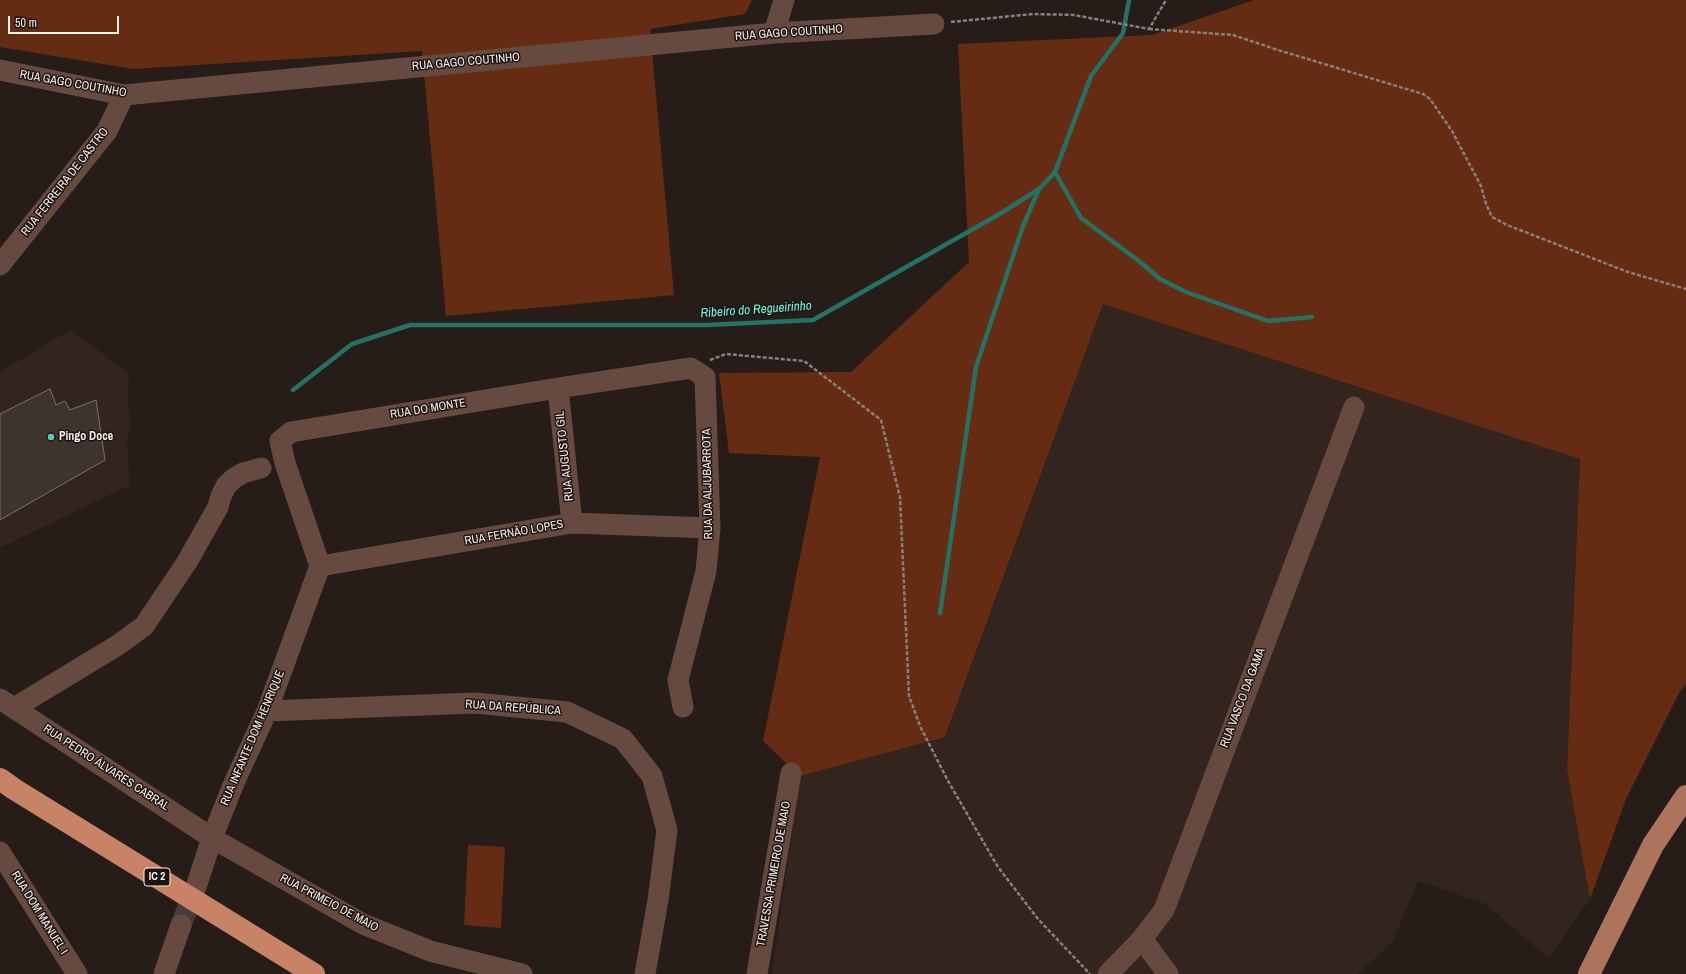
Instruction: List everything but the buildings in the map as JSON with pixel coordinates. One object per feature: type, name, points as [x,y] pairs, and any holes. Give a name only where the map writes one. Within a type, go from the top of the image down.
[{"type":"highway","name":"IC 2","points":[[0,778],[14,789],[314,974]]},
{"type":"highway","name":"IC 2","points":[[0,792],[159,892],[296,974]]},
{"type":"main road","points":[[1588,974],[1653,845],[1686,796]]},
{"type":"main road","points":[[1600,974],[1663,853],[1686,821]]},
{"type":"street","points":[[774,33],[784,0]]},
{"type":"street","name":"RUA GAGO COUTINHO","points":[[0,70],[124,95],[774,33],[934,24]]},
{"type":"street","name":"RUA FERREIRA DE CASTRO","points":[[0,265],[107,131],[124,95]]},
{"type":"street","name":"RUA DO MONTE","points":[[320,566],[285,464],[280,442],[291,432],[558,388],[698,373]]},
{"type":"street","name":"RUA DA ALJUBARROTA","points":[[683,707],[678,680],[706,570],[710,528],[698,373]]},
{"type":"street","name":"RUA AUGUSTO GIL","points":[[558,388],[572,524]]},
{"type":"street","name":"RUA VASCO DA GAMA","points":[[1108,974],[1142,939],[1164,910],[1354,407]]},
{"type":"street","points":[[7,703],[118,645],[144,626],[187,562],[218,507],[220,496],[226,486],[233,479],[243,473],[262,468]]},
{"type":"street","name":"RUA FERNÃO LOPES","points":[[320,566],[572,524],[710,528]]},
{"type":"street","name":"RUA INFANTE DOM HENRIQUE","points":[[196,887],[212,838],[234,783],[267,711],[320,566]]},
{"type":"street","name":"RUA PEDRO ÁLVARES CABRAL","points":[[7,703],[212,838]]},
{"type":"street","name":"RUA DA REPÚBLICA","points":[[267,711],[475,703],[567,712],[624,739],[652,776],[667,830],[658,900],[645,974]]},
{"type":"street","name":"TRAVESSA PRIMEIRO DE MAIO","points":[[757,974],[790,773]]},
{"type":"street","name":"RUA PRIMEIO DE MAIO","points":[[212,838],[364,924],[430,951],[522,974]]},
{"type":"street","name":"RUA DOM MANUEL I","points":[[0,852],[77,974]]},
{"type":"street","points":[[164,974],[182,925]]},
{"type":"street","points":[[1142,939],[1168,974]]},
{"type":"path","points":[[1149,29],[1166,0]]},
{"type":"path","points":[[934,24],[1033,14],[1074,15],[1149,29],[1233,35],[1423,94],[1430,99],[1452,131],[1481,186],[1486,204],[1492,217],[1507,225],[1628,272],[1686,289]]},
{"type":"path","points":[[698,373],[726,354],[804,361],[881,420],[900,497],[909,696],[920,726],[948,781],[998,867],[1038,919],[1090,974]]},
{"type":"shaded area","points":[[0,0],[752,0],[745,14],[650,29],[674,295],[446,316],[422,51],[133,69],[0,47]]},
{"type":"shaded area","points":[[1254,0],[1686,0],[1686,684],[1679,693],[1626,799],[1590,899],[1567,770],[1580,459],[1103,304],[945,737],[800,776],[763,741],[820,457],[729,453],[719,373],[851,372],[969,262],[958,44],[1152,35]]},
{"type":"shaded area","points":[[1103,304],[1580,459],[1567,770],[1590,899],[1549,959],[1485,904],[1418,881],[1393,941],[1358,974],[772,974],[800,776],[946,736]]},
{"type":"shaded area","points":[[70,330],[129,373],[128,400],[131,426],[127,440],[130,485],[0,548],[0,372]]},
{"type":"shaded area","points":[[468,845],[505,847],[501,928],[464,925]]},
{"type":"waterway","name":"Ribeiro do Regueirinho","points":[[293,390],[352,344],[410,325],[707,325],[813,320],[1003,212],[1039,189],[1055,172],[1091,76],[1123,33],[1129,0]]},
{"type":"waterway","points":[[1055,172],[1081,218],[1139,261],[1160,279],[1186,292],[1268,321],[1312,317]]},
{"type":"waterway","points":[[940,613],[976,367],[1023,226],[1039,189]]},
{"type":"tunnel","points":[[181,925],[196,887]]},
{"type":"place","name":"Pingo Doce","points":[[51,437]]}]
